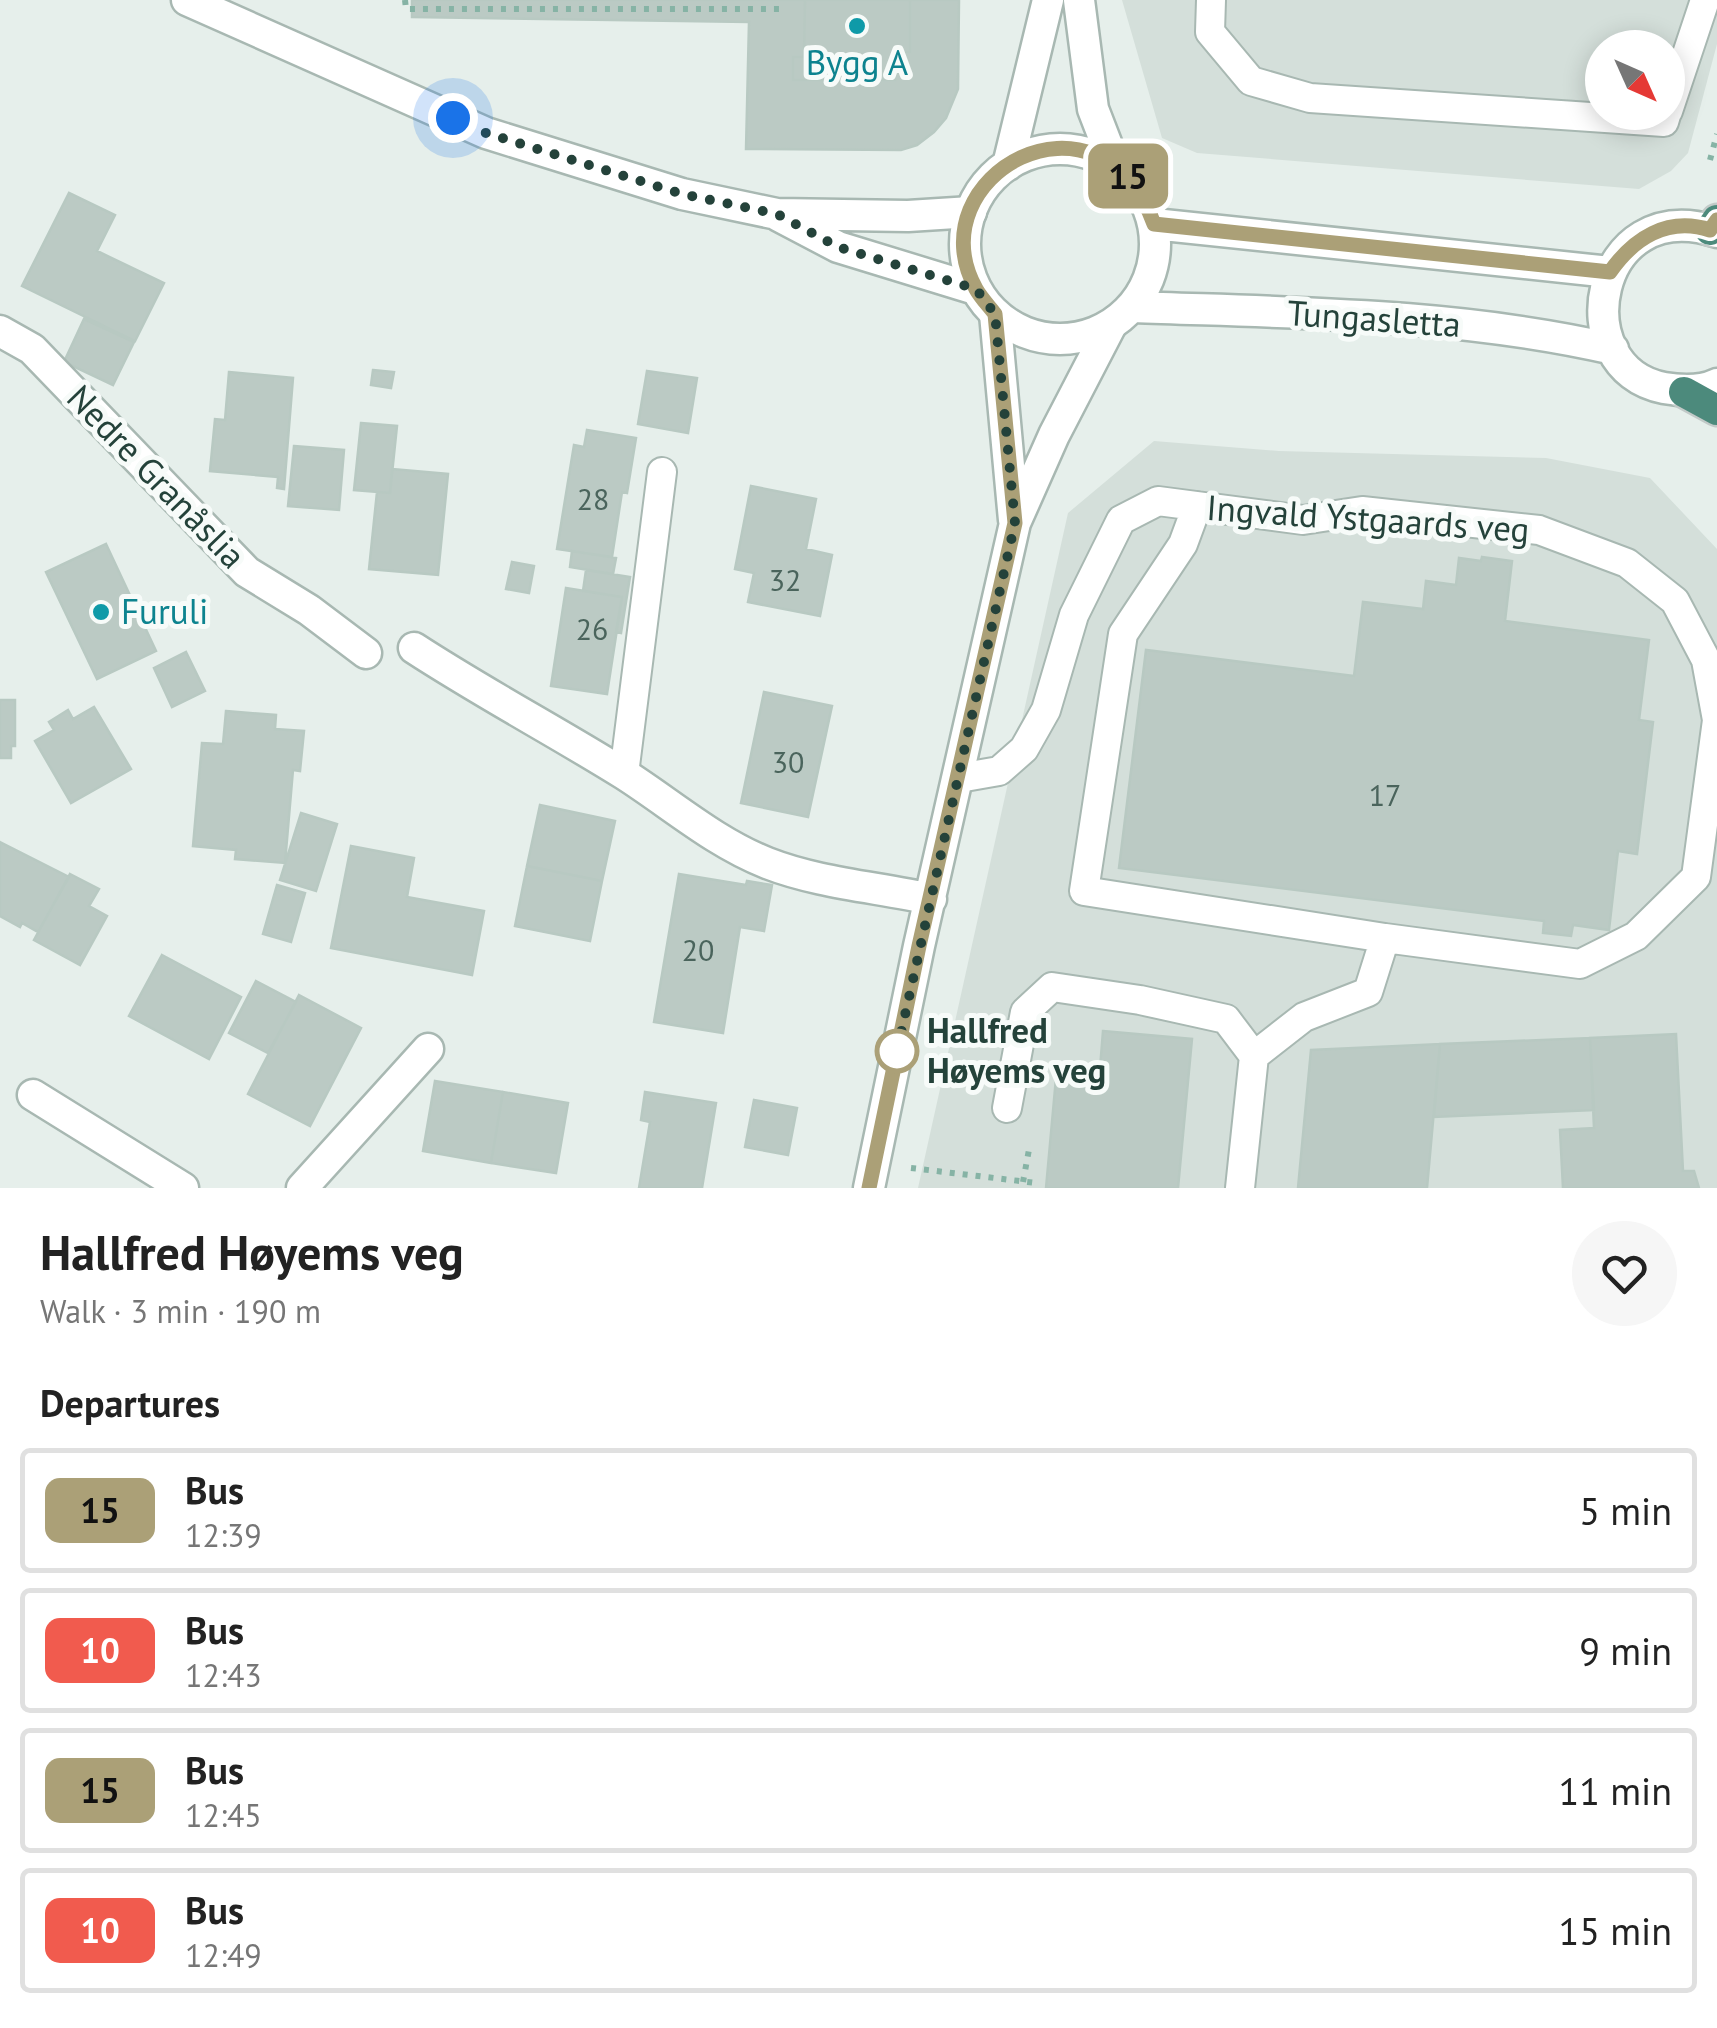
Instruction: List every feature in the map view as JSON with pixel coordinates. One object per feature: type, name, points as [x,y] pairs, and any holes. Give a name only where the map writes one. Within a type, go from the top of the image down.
[{"type":"highway","points":[[1684,392],[1717,410]]},
{"type":"street","points":[[187,0],[486,133],[682,194],[777,214],[908,216],[971,212]]},
{"type":"street","points":[[1008,164],[1048,0]]},
{"type":"street","points":[[1079,0],[1093,109],[1115,166]]},
{"type":"street","points":[[872,1175],[1015,523],[1054,435],[1121,317],[1149,282],[1156,254],[1154,224],[1144,196],[1126,173],[1101,156],[1072,148],[1044,149],[993,175],[976,198],[966,225],[965,258],[976,289],[995,314],[1022,332],[1053,340],[1082,337],[1121,317]]},
{"type":"street","points":[[777,214],[838,247],[976,289]]},
{"type":"street","name":"Tungasletta","points":[[1154,224],[1610,272]]},
{"type":"street","points":[[1715,227],[1671,226],[1646,235],[1625,250],[1610,272],[1602,298],[1604,324],[1612,349],[1631,371],[1656,386],[1684,392],[1717,384]]},
{"type":"street","name":"Tungasletta","points":[[1121,317],[1283,312],[1479,326],[1612,349]]},
{"type":"street","points":[[995,314],[1015,523]]},
{"type":"street","name":"Nedre Granåslia","points":[[0,331],[32,349],[247,572],[310,610],[366,654]]},
{"type":"street","points":[[414,648],[489,697],[624,774],[710,834],[763,862],[801,874],[930,899]]},
{"type":"street","points":[[302,1188],[428,1049]]},
{"type":"street","points":[[34,1095],[183,1188]]},
{"type":"lane","points":[[1211,0],[1210,32],[1252,81],[1310,98],[1585,117]]},
{"type":"lane","points":[[1685,60],[1706,0]]},
{"type":"lane","points":[[624,774],[662,472]]},
{"type":"lane","name":"Ingvald Ystgaards veg","points":[[958,778],[999,771],[1024,749],[1046,710],[1074,614],[1121,520],[1158,500],[1303,520],[1362,511],[1539,530],[1627,563],[1674,600],[1706,660],[1717,720],[1696,877],[1636,936],[1580,964],[1084,891],[1123,634],[1183,544],[1197,506]]},
{"type":"lane","points":[[1254,1056],[1304,1017],[1368,992],[1385,938]]},
{"type":"lane","points":[[1006,1108],[1024,1012],[1052,987],[1140,1000],[1226,1020],[1254,1056],[1240,1188]]},
{"type":"path","points":[[405,0],[406,9],[783,9]]},
{"type":"path","points":[[1710,160],[1717,134]]},
{"type":"path","points":[[1023,1182],[1030,1144]]},
{"type":"path","points":[[872,1175],[1036,1182]]},
{"type":"shaded area","points":[[1122,0],[1717,0],[1717,44],[1688,153],[1671,171],[1639,189],[1197,153],[1162,138]]},
{"type":"shaded area","points":[[1154,441],[1279,451],[1546,458],[1650,478],[1717,549],[1717,1188],[918,1188],[1068,513]]},
{"type":"building","points":[[412,0],[959,0],[958,89],[946,118],[934,132],[917,145],[901,150],[746,149],[749,22],[412,17]]},
{"type":"building","name":"Bygg A","points":[[805,0],[910,0],[910,52],[896,52],[895,80],[793,80],[793,57],[804,57]]},
{"type":"building","points":[[69,193],[115,215],[97,251],[164,283],[135,341],[22,286]]},
{"type":"building","points":[[84,319],[134,342],[113,385],[64,362]]},
{"type":"building","points":[[373,370],[394,372],[391,388],[371,385]]},
{"type":"building","points":[[647,371],[697,378],[688,433],[638,424]]},
{"type":"building","points":[[229,372],[293,378],[284,489],[277,488],[278,477],[210,471],[215,419],[225,420]]},
{"type":"building","points":[[361,423],[397,426],[390,493],[354,490]]},
{"type":"building","points":[[587,430],[636,438],[627,493],[622,492],[612,557],[557,549],[574,445],[584,447]]},
{"type":"building","points":[[294,446],[344,450],[339,510],[288,506]]},
{"type":"building","points":[[392,469],[448,474],[438,575],[369,569],[377,492],[390,493]]},
{"type":"building","points":[[751,486],[816,499],[806,549],[832,555],[820,616],[748,602],[754,573],[735,569]]},
{"type":"building","name":"Furuli","points":[[106,544],[156,651],[97,679],[46,572]]},
{"type":"building","points":[[572,551],[616,558],[613,574],[570,567]]},
{"type":"building","points":[[1482,557],[1512,561],[1505,621],[1649,640],[1639,720],[1653,722],[1637,854],[1618,851],[1609,930],[1573,925],[1571,936],[1543,933],[1544,921],[1119,868],[1146,650],[1354,676],[1363,602],[1423,609],[1426,581],[1456,585],[1459,558],[1481,561]]},
{"type":"building","points":[[512,562],[534,566],[529,593],[506,589]]},
{"type":"building","points":[[586,570],[630,577],[621,633],[616,632],[622,597],[583,591]]},
{"type":"building","points":[[566,588],[622,597],[607,694],[551,686]]},
{"type":"building","points":[[186,652],[205,691],[172,707],[154,668]]},
{"type":"building","points":[[764,692],[832,706],[808,817],[741,803]]},
{"type":"building","points":[[0,700],[15,700],[15,746],[11,746],[11,758],[0,758]]},
{"type":"building","points":[[94,707],[131,769],[71,803],[35,741],[54,730],[49,722],[68,710],[73,719]]},
{"type":"building","points":[[226,711],[276,715],[275,729],[304,731],[300,771],[293,770],[285,863],[235,859],[236,850],[193,846],[202,743],[223,744]]},
{"type":"building","points":[[540,805],[615,821],[602,881],[527,866]]},
{"type":"building","points":[[301,813],[337,824],[316,891],[280,880]]},
{"type":"building","points":[[0,842],[69,877],[38,932],[0,916]]},
{"type":"building","points":[[351,846],[414,858],[407,897],[484,911],[472,975],[331,948]]},
{"type":"building","points":[[527,866],[602,881],[590,941],[515,926]]},
{"type":"building","points":[[70,874],[99,889],[89,906],[107,916],[80,965],[34,940]]},
{"type":"building","points":[[679,874],[746,885],[747,881],[772,885],[764,931],[740,927],[723,1033],[654,1022]]},
{"type":"building","points":[[277,885],[305,893],[291,942],[263,934]]},
{"type":"building","points":[[162,955],[241,997],[209,1059],[129,1016]]},
{"type":"building","points":[[256,981],[296,1002],[268,1053],[229,1033]]},
{"type":"building","points":[[299,995],[361,1028],[310,1126],[248,1094]]},
{"type":"building","points":[[1103,1031],[1192,1039],[1178,1188],[1046,1188],[1056,1078],[1099,1081]]},
{"type":"building","points":[[1676,1034],[1683,1171],[1694,1171],[1699,1188],[1563,1188],[1560,1130],[1594,1128],[1590,1038]]},
{"type":"building","points":[[1590,1038],[1594,1110],[1434,1117],[1440,1044]]},
{"type":"building","points":[[1440,1044],[1427,1188],[1298,1188],[1311,1050]]},
{"type":"building","points":[[435,1081],[503,1092],[491,1163],[423,1151]]},
{"type":"building","points":[[503,1092],[568,1103],[556,1173],[491,1163]]},
{"type":"building","points":[[645,1092],[716,1103],[702,1188],[639,1188],[650,1122],[641,1120]]},
{"type":"building","points":[[754,1100],[797,1108],[788,1155],[745,1147]]},
{"type":"bus line","name":"15","points":[[869,1188],[919,946],[1015,523],[995,314],[976,289],[965,258],[966,225],[976,198],[993,175],[1016,158],[1044,149],[1072,148],[1101,156],[1126,173],[1144,196],[1154,224],[1610,272],[1625,250],[1646,235],[1671,226],[1710,230],[1717,220]]},
{"type":"place","name":"Bygg A","points":[[857,26]]},
{"type":"place","name":"Furuli","points":[[101,612]]},
{"type":"place","name":"Hallfred Høyems veg","points":[[897,1051]]},
{"type":"route","points":[[453,118],[486,133],[682,194],[777,214],[838,247],[976,289],[995,314],[1015,523],[897,1051]]}]
